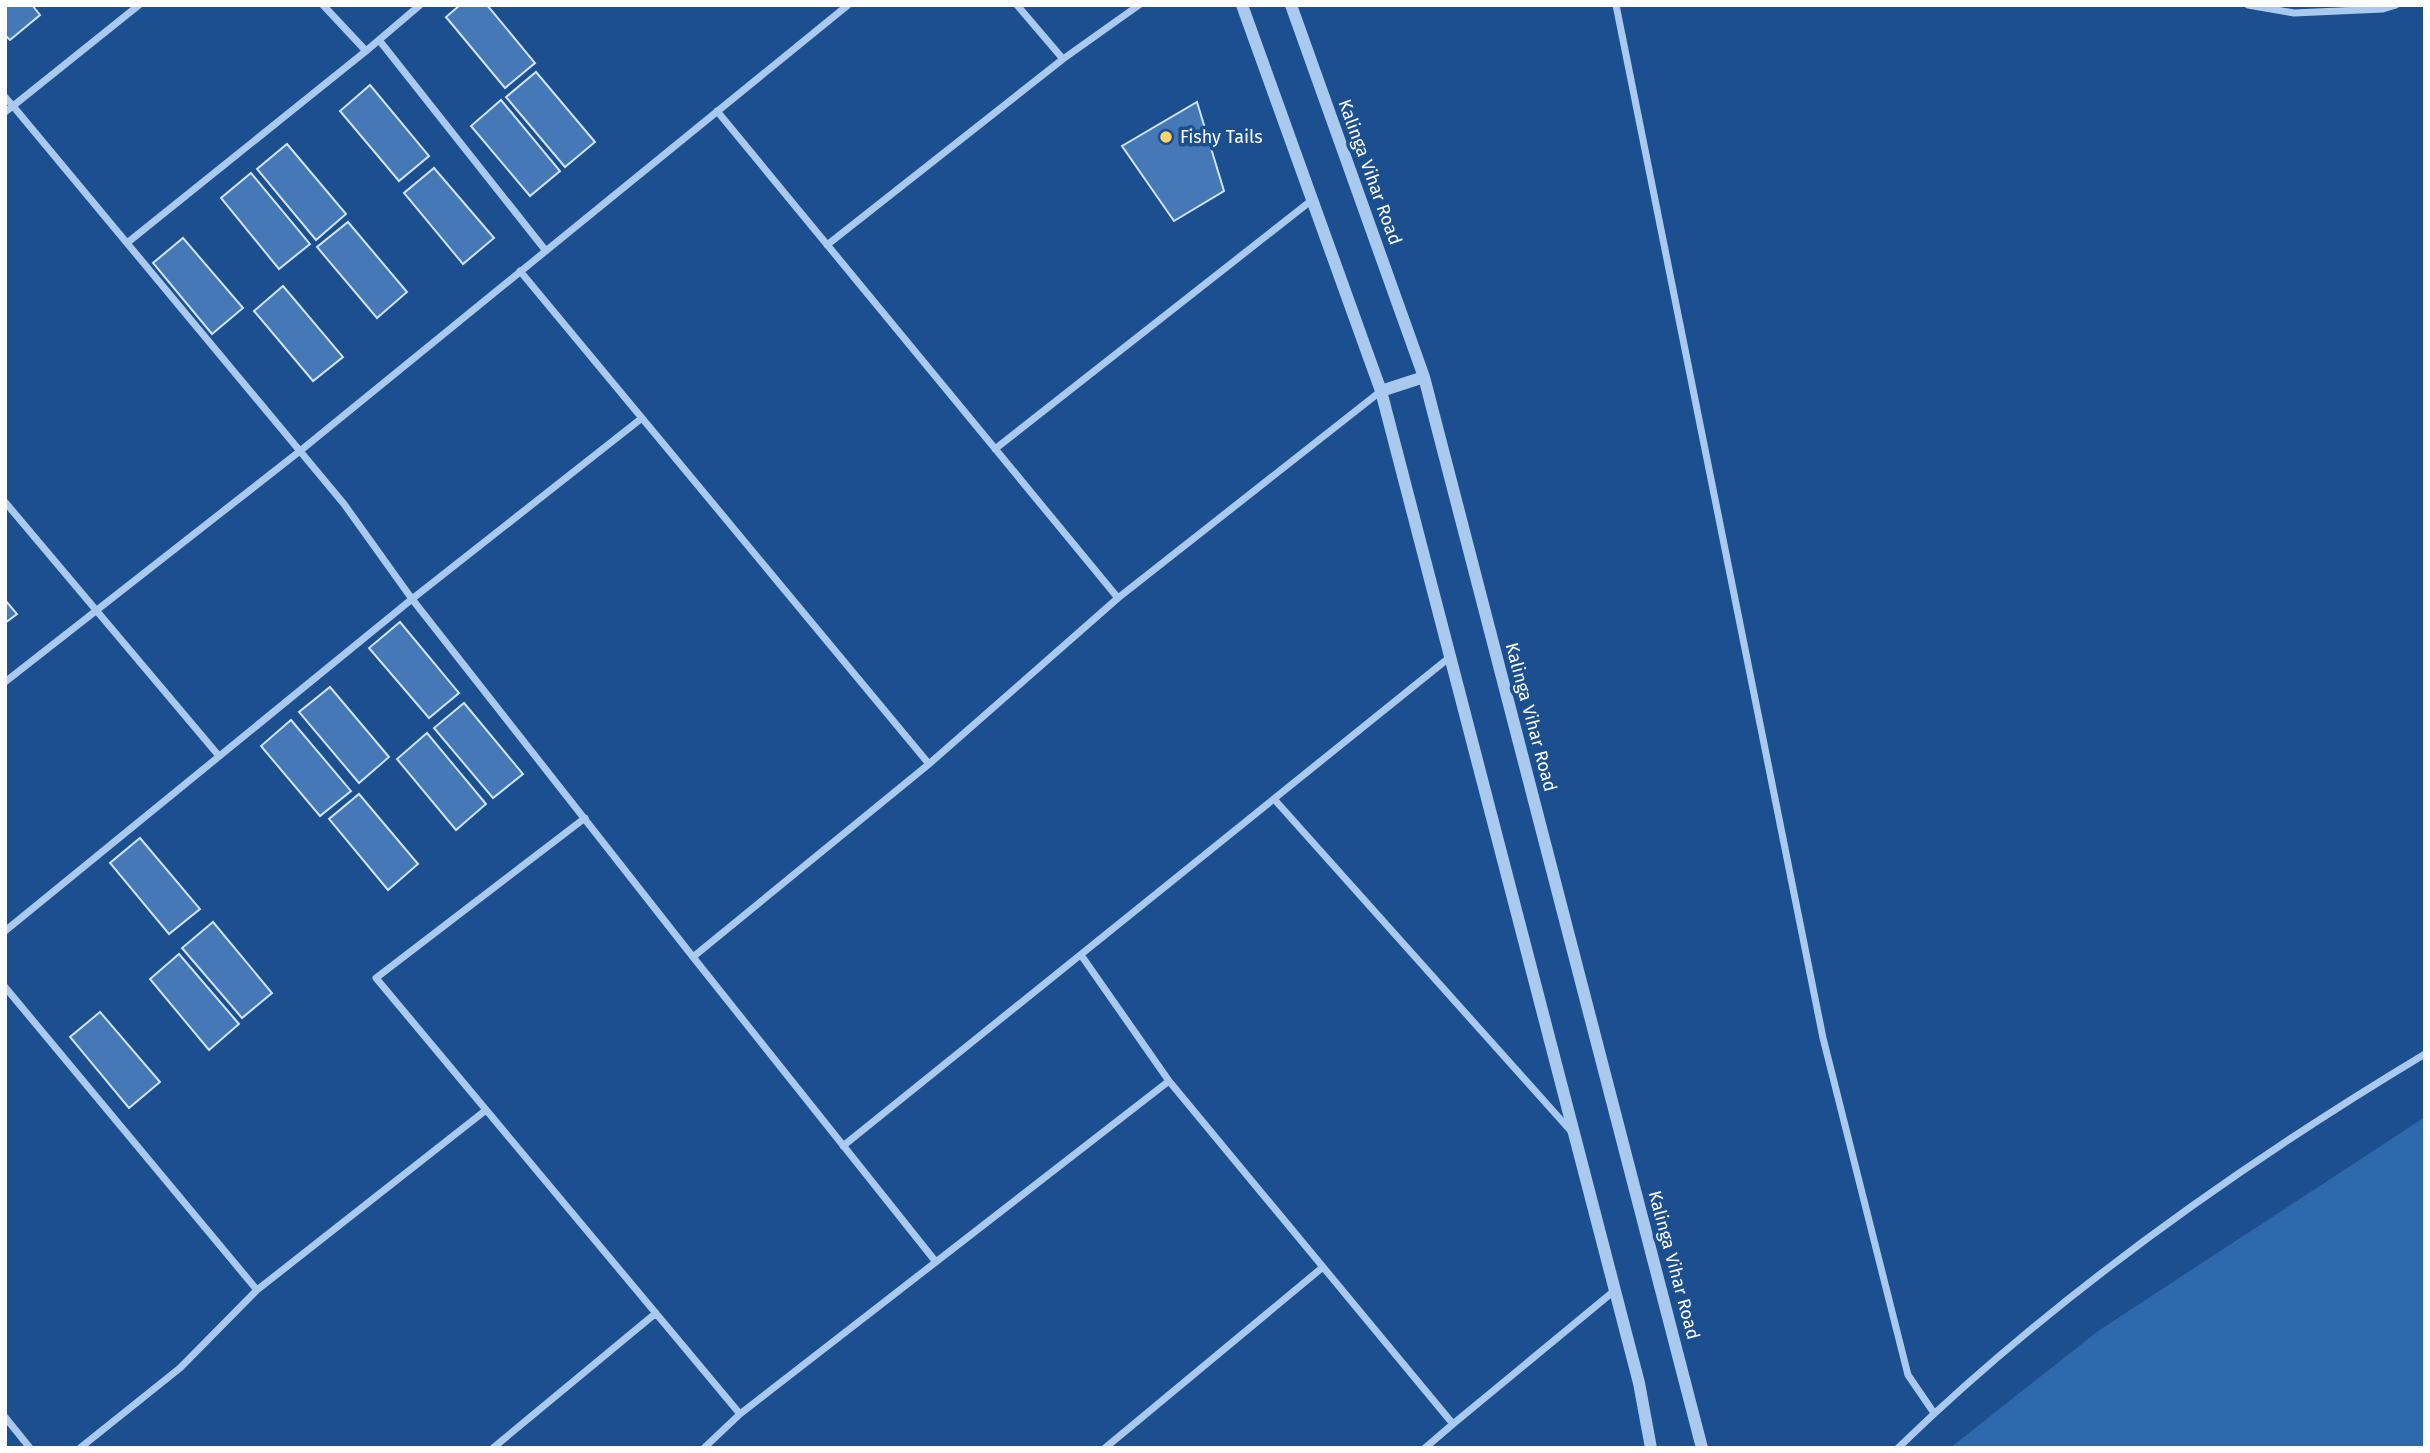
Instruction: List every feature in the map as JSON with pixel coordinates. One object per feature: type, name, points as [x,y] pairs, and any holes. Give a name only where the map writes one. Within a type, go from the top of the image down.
[{"type":"street","points":[[5,112],[139,5]]},
{"type":"street","points":[[323,5],[366,51]]},
{"type":"street","points":[[127,243],[366,51],[419,5]]},
{"type":"street","points":[[5,682],[300,451],[848,5]]},
{"type":"street","points":[[1017,5],[1063,59]]},
{"type":"street","points":[[827,245],[1063,59],[1139,5]]},
{"type":"street","points":[[1242,5],[1381,391],[1574,1134],[1651,1448]]},
{"type":"street","name":"Kalinga Vihar Road","points":[[1291,5],[1424,377],[1702,1448]]},
{"type":"street","points":[[1616,5],[1822,1038],[1908,1375],[1934,1413]]},
{"type":"street","points":[[2248,5],[2294,13],[2383,9],[2396,5]]},
{"type":"street","points":[[379,40],[545,251]]},
{"type":"street","points":[[5,97],[344,504],[412,599],[936,1262]]},
{"type":"street","points":[[717,111],[1118,598]]},
{"type":"street","points":[[995,449],[1312,200]]},
{"type":"street","points":[[520,271],[929,764]]},
{"type":"street","points":[[693,957],[929,764],[1118,598],[1381,391],[1424,377]]},
{"type":"street","points":[[5,931],[412,599],[642,418]]},
{"type":"street","points":[[5,502],[219,756]]},
{"type":"street","points":[[843,1146],[1450,657]]},
{"type":"street","points":[[1274,799],[1574,1134]]},
{"type":"street","points":[[585,818],[376,978],[740,1414]]},
{"type":"street","points":[[1081,955],[1169,1081],[1453,1424]]},
{"type":"street","points":[[5,987],[257,1290]]},
{"type":"street","points":[[1898,1448],[1934,1413],[2132,1247],[2326,1113],[2425,1054]]},
{"type":"street","points":[[704,1448],[740,1414],[1169,1081]]},
{"type":"street","points":[[80,1448],[180,1368],[257,1290],[486,1110]]},
{"type":"street","points":[[1105,1448],[1323,1267]]},
{"type":"street","points":[[1425,1448],[1614,1291]]},
{"type":"street","points":[[493,1448],[656,1313]]},
{"type":"street","points":[[5,1417],[30,1448]]},
{"type":"shaded area","points":[[2425,1117],[2425,1448],[1950,1448],[2098,1331]]},
{"type":"building","points":[[5,5],[32,5],[40,15],[10,40],[5,35]]},
{"type":"building","points":[[460,5],[487,5],[535,63],[505,88],[446,17]]},
{"type":"building","points":[[536,72],[595,142],[565,167],[506,97]]},
{"type":"building","points":[[370,85],[429,156],[399,181],[340,111]]},
{"type":"building","points":[[501,100],[560,171],[530,196],[471,126]]},
{"type":"building","points":[[1197,102],[1224,191],[1174,221],[1122,146]]},
{"type":"building","points":[[287,144],[346,214],[316,240],[257,169]]},
{"type":"building","points":[[434,168],[494,238],[463,264],[404,193]]},
{"type":"building","points":[[251,173],[310,244],[279,269],[221,198]]},
{"type":"building","points":[[348,222],[407,292],[377,318],[317,247]]},
{"type":"building","points":[[183,238],[243,308],[212,334],[153,263]]},
{"type":"building","points":[[283,286],[343,357],[313,381],[254,311]]},
{"type":"building","points":[[5,600],[17,614],[5,623]]},
{"type":"building","points":[[400,622],[459,693],[429,718],[369,648]]},
{"type":"building","points":[[330,687],[389,757],[359,783],[299,712]]},
{"type":"building","points":[[464,703],[523,774],[493,798],[434,728]]},
{"type":"building","points":[[291,720],[351,791],[320,816],[261,746]]},
{"type":"building","points":[[427,733],[486,804],[456,830],[397,759]]},
{"type":"building","points":[[359,794],[418,864],[388,890],[329,819]]},
{"type":"building","points":[[140,838],[200,909],[169,934],[110,863]]},
{"type":"building","points":[[213,922],[272,993],[242,1018],[182,948]]},
{"type":"building","points":[[179,954],[239,1024],[209,1050],[150,979]]},
{"type":"building","points":[[100,1012],[160,1082],[129,1108],[70,1037]]},
{"type":"place","name":"Fishy Tails","points":[[1166,137]]}]
